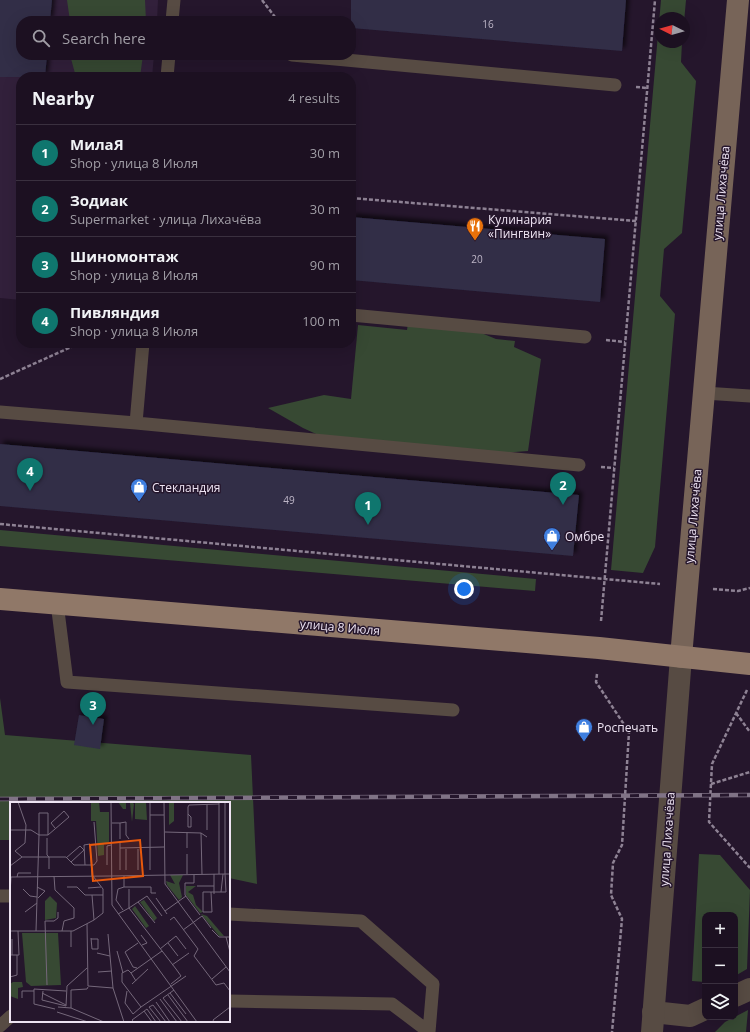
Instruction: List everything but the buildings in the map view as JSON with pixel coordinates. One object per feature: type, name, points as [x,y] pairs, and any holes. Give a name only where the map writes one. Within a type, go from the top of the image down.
[{"type":"main road","name":"улица Лихачёва","points":[[681,657],[738,0]]},
{"type":"main road","name":"улица 8 Июля","points":[[0,599],[599,648],[750,664]]},
{"type":"street","name":"улица Лихачёва","points":[[653,1022],[681,657]]},
{"type":"street","points":[[738,995],[750,990]]},
{"type":"street","points":[[653,1022],[690,1016],[702,1010]]},
{"type":"lane","points":[[172,16],[174,0]]},
{"type":"lane","points":[[167,72],[169,60]]},
{"type":"lane","points":[[346,60],[616,85]]},
{"type":"lane","points":[[356,315],[585,337]]},
{"type":"lane","points":[[136,423],[143,348]]},
{"type":"lane","points":[[704,393],[750,396]]},
{"type":"lane","points":[[0,412],[136,423],[579,465]]},
{"type":"lane","points":[[57,604],[67,682],[453,710]]},
{"type":"lane","points":[[230,914],[362,921],[433,984],[429,1032]]},
{"type":"lane","points":[[230,1001],[392,1004],[429,1032]]},
{"type":"lane","points":[[0,1026],[10,1017]]},
{"type":"path","points":[[262,0],[274,16]]},
{"type":"path","points":[[612,1032],[622,919],[611,895],[614,863],[622,845],[629,732],[596,682],[655,0]]},
{"type":"path","points":[[356,198],[636,221]]},
{"type":"path","points":[[0,379],[69,348]]},
{"type":"path","points":[[0,524],[604,578]]},
{"type":"path","points":[[750,664],[746,691],[712,764],[709,822],[750,868]]},
{"type":"path","points":[[736,713],[750,732]]},
{"type":"path","points":[[711,784],[750,772]]},
{"type":"shaded area","points":[[0,0],[158,0],[157,16],[16,16],[16,60],[154,60],[152,72],[16,72],[16,300],[0,298]]},
{"type":"green space","points":[[67,0],[145,0],[146,16],[69,16]]},
{"type":"green space","points":[[661,0],[686,0],[685,12],[660,12]]},
{"type":"green space","points":[[657,48],[682,48],[681,62],[696,81],[682,233],[664,249],[660,296],[675,314],[655,547],[643,573],[611,570]]},
{"type":"green space","points":[[71,60],[142,60],[141,72],[75,72]]},
{"type":"green space","points":[[408,323],[474,330],[496,339],[515,341],[514,347],[541,359],[528,451],[445,457],[347,448],[303,428],[268,408],[324,395],[351,399],[358,325],[407,330]]},
{"type":"green space","points":[[0,530],[536,579],[535,591],[0,546]]},
{"type":"green space","points":[[0,698],[5,735],[251,755],[257,884],[230,878],[230,802],[10,802],[10,840],[0,840]]},
{"type":"green space","points":[[699,854],[720,855],[750,890],[747,969],[738,974],[738,912],[702,912],[702,982],[692,981]]},
{"type":"green space","points":[[748,1010],[746,1032],[715,1032],[725,1022],[729,1020],[738,1020],[738,1015]]},
{"type":"railway","points":[[0,799],[750,795]]},
{"type":"place","name":"Кулинария «Пингвин»","points":[[475,241]]},
{"type":"place","name":"Пивляндия","points":[[30,491]]},
{"type":"place","name":"Стекландия","points":[[139,502]]},
{"type":"place","name":"Зодиак","points":[[563,505]]},
{"type":"place","name":"МилаЯ","points":[[368,525]]},
{"type":"place","name":"Омбре","points":[[552,551]]},
{"type":"place","name":"Шиномонтаж","points":[[93,725]]},
{"type":"place","name":"Роспечать","points":[[584,742]]}]
